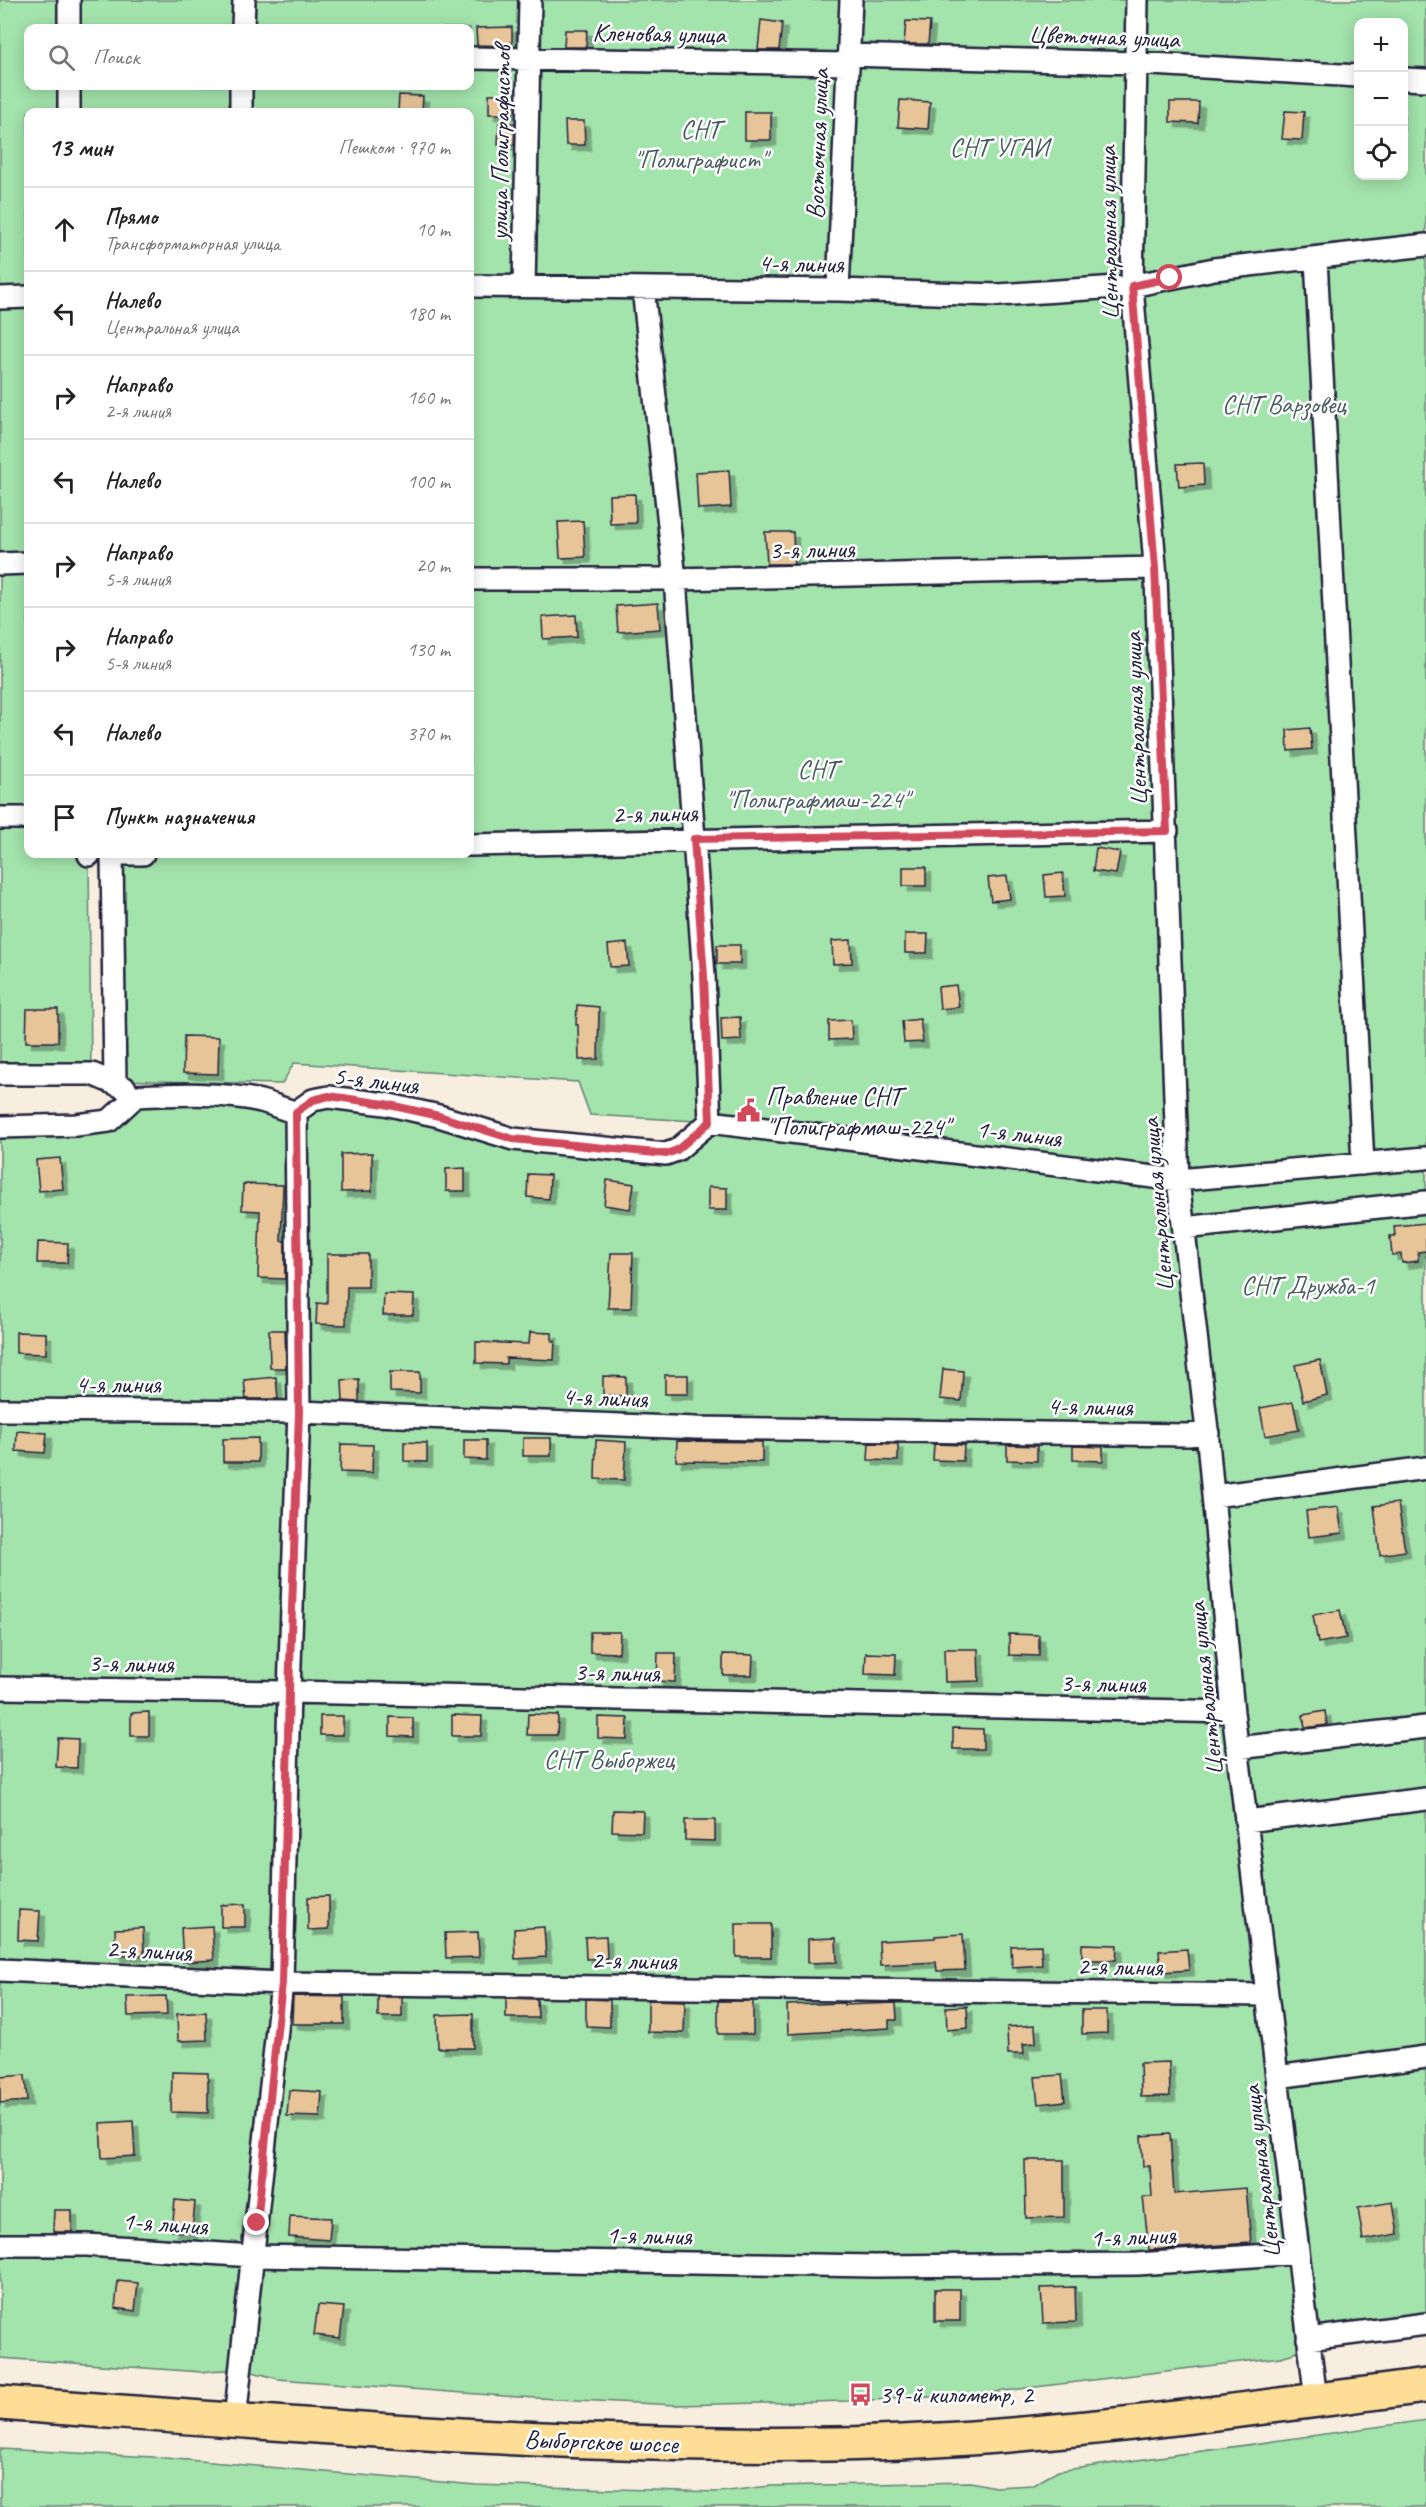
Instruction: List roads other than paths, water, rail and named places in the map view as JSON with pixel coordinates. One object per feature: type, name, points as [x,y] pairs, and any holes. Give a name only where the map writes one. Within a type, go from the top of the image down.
[{"type":"main road","points":[[1316,2400],[1426,2386]]},
{"type":"main road","name":"Выборгское шоссе","points":[[0,2403],[568,2441],[835,2444],[966,2438],[1147,2422],[1316,2400]]},
{"type":"street","points":[[69,0],[69,24]]},
{"type":"street","points":[[243,24],[244,0]]},
{"type":"street","name":"улица Полиграфистов","points":[[524,286],[530,0]]},
{"type":"street","name":"Восточная улица","points":[[838,290],[851,0]]},
{"type":"street","name":"Центральная улица","points":[[1137,0],[1132,286],[1155,568],[1167,831],[1178,1180],[1208,1433],[1237,1748],[1316,2400]]},
{"type":"street","name":"Кленовая улица","points":[[474,58],[848,59]]},
{"type":"street","name":"Цветочная улица","points":[[848,59],[1135,63],[1354,76]]},
{"type":"street","points":[[1408,79],[1426,80]]},
{"type":"street","points":[[69,90],[69,108]]},
{"type":"street","points":[[241,108],[242,90]]},
{"type":"street","name":"4-я линия","points":[[474,286],[838,290],[998,295],[1132,286],[1214,269],[1316,259],[1426,244]]},
{"type":"street","points":[[1316,259],[1363,1164]]},
{"type":"street","points":[[643,288],[675,579],[704,976],[710,1122]]},
{"type":"street","points":[[0,298],[24,297]]},
{"type":"street","points":[[0,564],[24,563]]},
{"type":"street","name":"3-я линия","points":[[474,579],[675,579],[1155,568]]},
{"type":"street","points":[[0,818],[24,818]]},
{"type":"street","name":"2-я линия","points":[[474,845],[1167,831]]},
{"type":"street","points":[[112,858],[115,1083]]},
{"type":"street","points":[[0,1074],[92,1074],[115,1083],[136,1096],[237,1098],[263,1101],[283,1110],[296,1112],[299,1412],[282,1983],[235,2420]]},
{"type":"street","points":[[0,1127],[76,1125],[109,1121],[136,1096]]},
{"type":"street","name":"5-я линия","points":[[296,1112],[313,1100],[329,1096],[385,1104],[439,1116],[513,1139],[666,1154],[677,1150],[710,1122]]},
{"type":"street","name":"1-я линия","points":[[710,1122],[1178,1180],[1426,1158]]},
{"type":"street","points":[[1184,1228],[1426,1202]]},
{"type":"street","name":"4-я линия","points":[[0,1410],[299,1412],[708,1428],[1188,1435],[1208,1433]]},
{"type":"street","points":[[1214,1496],[1426,1468]]},
{"type":"street","name":"3-я линия","points":[[0,1688],[1233,1712]]},
{"type":"street","points":[[1237,1748],[1426,1727]]},
{"type":"street","points":[[1246,1821],[1426,1799]]},
{"type":"street","name":"2-я линия","points":[[0,1970],[282,1983],[1267,1995]]},
{"type":"street","points":[[1277,2077],[1426,2057]]},
{"type":"street","name":"1-я линия","points":[[0,2245],[87,2245],[253,2256],[984,2267],[1138,2264],[1297,2253]]},
{"type":"street","points":[[1308,2339],[1426,2324]]},
{"type":"place","name":"Правление СНТ \"Полиграфмаш-224\"","points":[[748,1111]]},
{"type":"place","name":"39-й километр, 2","points":[[861,2394]]},
{"type":"park label","name":"СНТ \"Полиграфист\"","points":[[700,144]]},
{"type":"park label","name":"СНТ УГАИ","points":[[999,147]]},
{"type":"park label","name":"СНТ Варзовец","points":[[1284,404]]},
{"type":"park label","name":"СНТ \"Полиграфмаш-224\"","points":[[817,784]]},
{"type":"park label","name":"СНТ Дружба-1","points":[[1308,1285]]},
{"type":"park label","name":"СНТ Выборжец","points":[[609,1759]]}]
